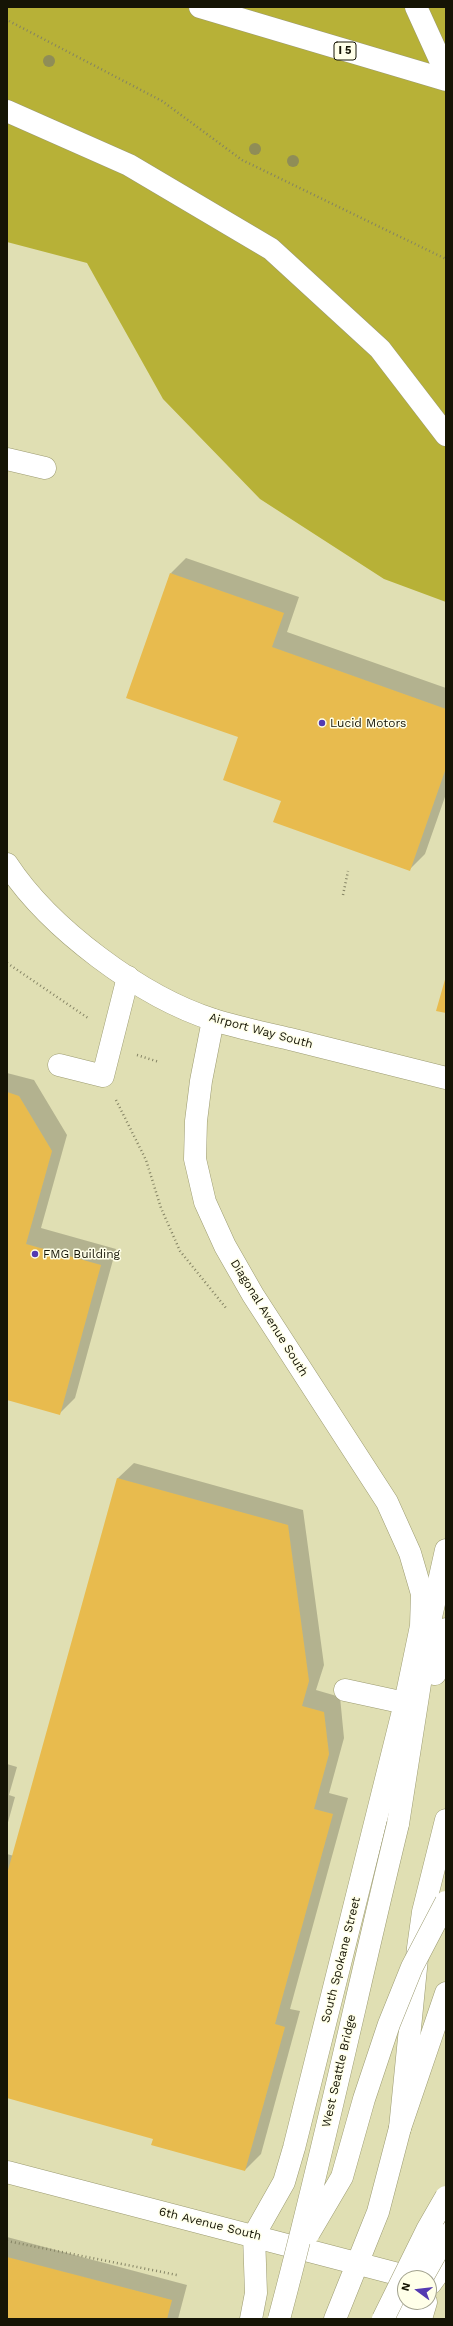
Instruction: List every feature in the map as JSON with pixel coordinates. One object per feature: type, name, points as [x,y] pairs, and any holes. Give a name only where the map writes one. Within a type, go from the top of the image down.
[{"type":"main road","name":"I 5","points":[[200,7],[446,80]]},
{"type":"main road","points":[[416,7],[446,73]]},
{"type":"main road","points":[[7,111],[129,165],[271,249],[380,349],[446,435]]},
{"type":"main road","points":[[7,459],[45,468]]},
{"type":"main road","name":"Airport Way South","points":[[7,864],[18,881],[54,920],[128,977],[153,993],[213,1020],[446,1078]]},
{"type":"main road","points":[[59,1065],[103,1076],[128,977]]},
{"type":"main road","name":"Diagonal Avenue South","points":[[213,1020],[201,1081],[196,1120],[195,1159],[205,1202],[225,1246],[253,1295],[387,1502],[410,1554],[422,1594]]},
{"type":"main road","points":[[398,1824],[429,1626],[446,1550]]},
{"type":"main road","name":"South Spokane Street","points":[[254,2236],[276,2200],[288,2168],[405,1703],[421,1626],[422,1594]]},
{"type":"main road","points":[[398,1824],[446,1628]]},
{"type":"main road","points":[[345,1690],[405,1703]]},
{"type":"main road","points":[[400,2128],[412,1990],[424,1912],[446,1820]]},
{"type":"main road","name":"West Seattle Bridge","points":[[280,2319],[297,2254],[355,1998],[398,1824]]},
{"type":"main road","points":[[432,1876],[446,1847]]},
{"type":"main road","points":[[297,2254],[342,2177],[364,2099],[389,2024],[412,1967],[446,1902]]},
{"type":"main road","points":[[335,2319],[359,2264],[382,2198],[400,2128],[446,1993]]},
{"type":"main road","name":"6th Avenue South","points":[[7,2172],[359,2264],[397,2276]]},
{"type":"main road","points":[[383,2319],[426,2230],[446,2197]]},
{"type":"main road","points":[[432,2270],[446,2218]]},
{"type":"main road","points":[[434,2270],[446,2235]]},
{"type":"main road","points":[[251,2319],[256,2293],[254,2236]]},
{"type":"main road","points":[[437,2274],[446,2262]]},
{"type":"main road","points":[[400,2319],[405,2310]]},
{"type":"path","points":[[9,22],[162,100],[242,160],[446,259]]},
{"type":"path","points":[[342,895],[348,871]]},
{"type":"path","points":[[7,963],[79,1011],[140,1057],[159,1062]]},
{"type":"path","points":[[103,1076],[136,1137]]},
{"type":"path","points":[[7,2241],[177,2275]]},
{"type":"shaded area","points":[[7,7],[446,7],[446,602],[384,579],[260,499],[163,399],[87,263],[7,242]]},
{"type":"building","name":"Lucid Motors","points":[[170,573],[284,613],[272,647],[446,709],[446,768],[410,871],[273,822],[281,801],[223,780],[238,737],[126,698]]},
{"type":"building","points":[[446,976],[446,1013],[436,1011]]},
{"type":"building","name":"FMG Building","points":[[7,1092],[19,1096],[52,1151],[26,1244],[101,1265],[60,1415],[7,1400]]},
{"type":"building","points":[[117,1478],[288,1525],[309,1681],[302,1706],[324,1712],[329,1754],[314,1809],[333,1814],[275,2024],[285,2027],[245,2171],[151,2145],[153,2139],[7,2098],[7,1874]]},
{"type":"building","points":[[7,2257],[172,2300],[167,2319],[7,2319]]},
{"type":"place","name":"Lucid Motors","points":[[322,723]]},
{"type":"place","name":"FMG Building","points":[[35,1254]]}]
